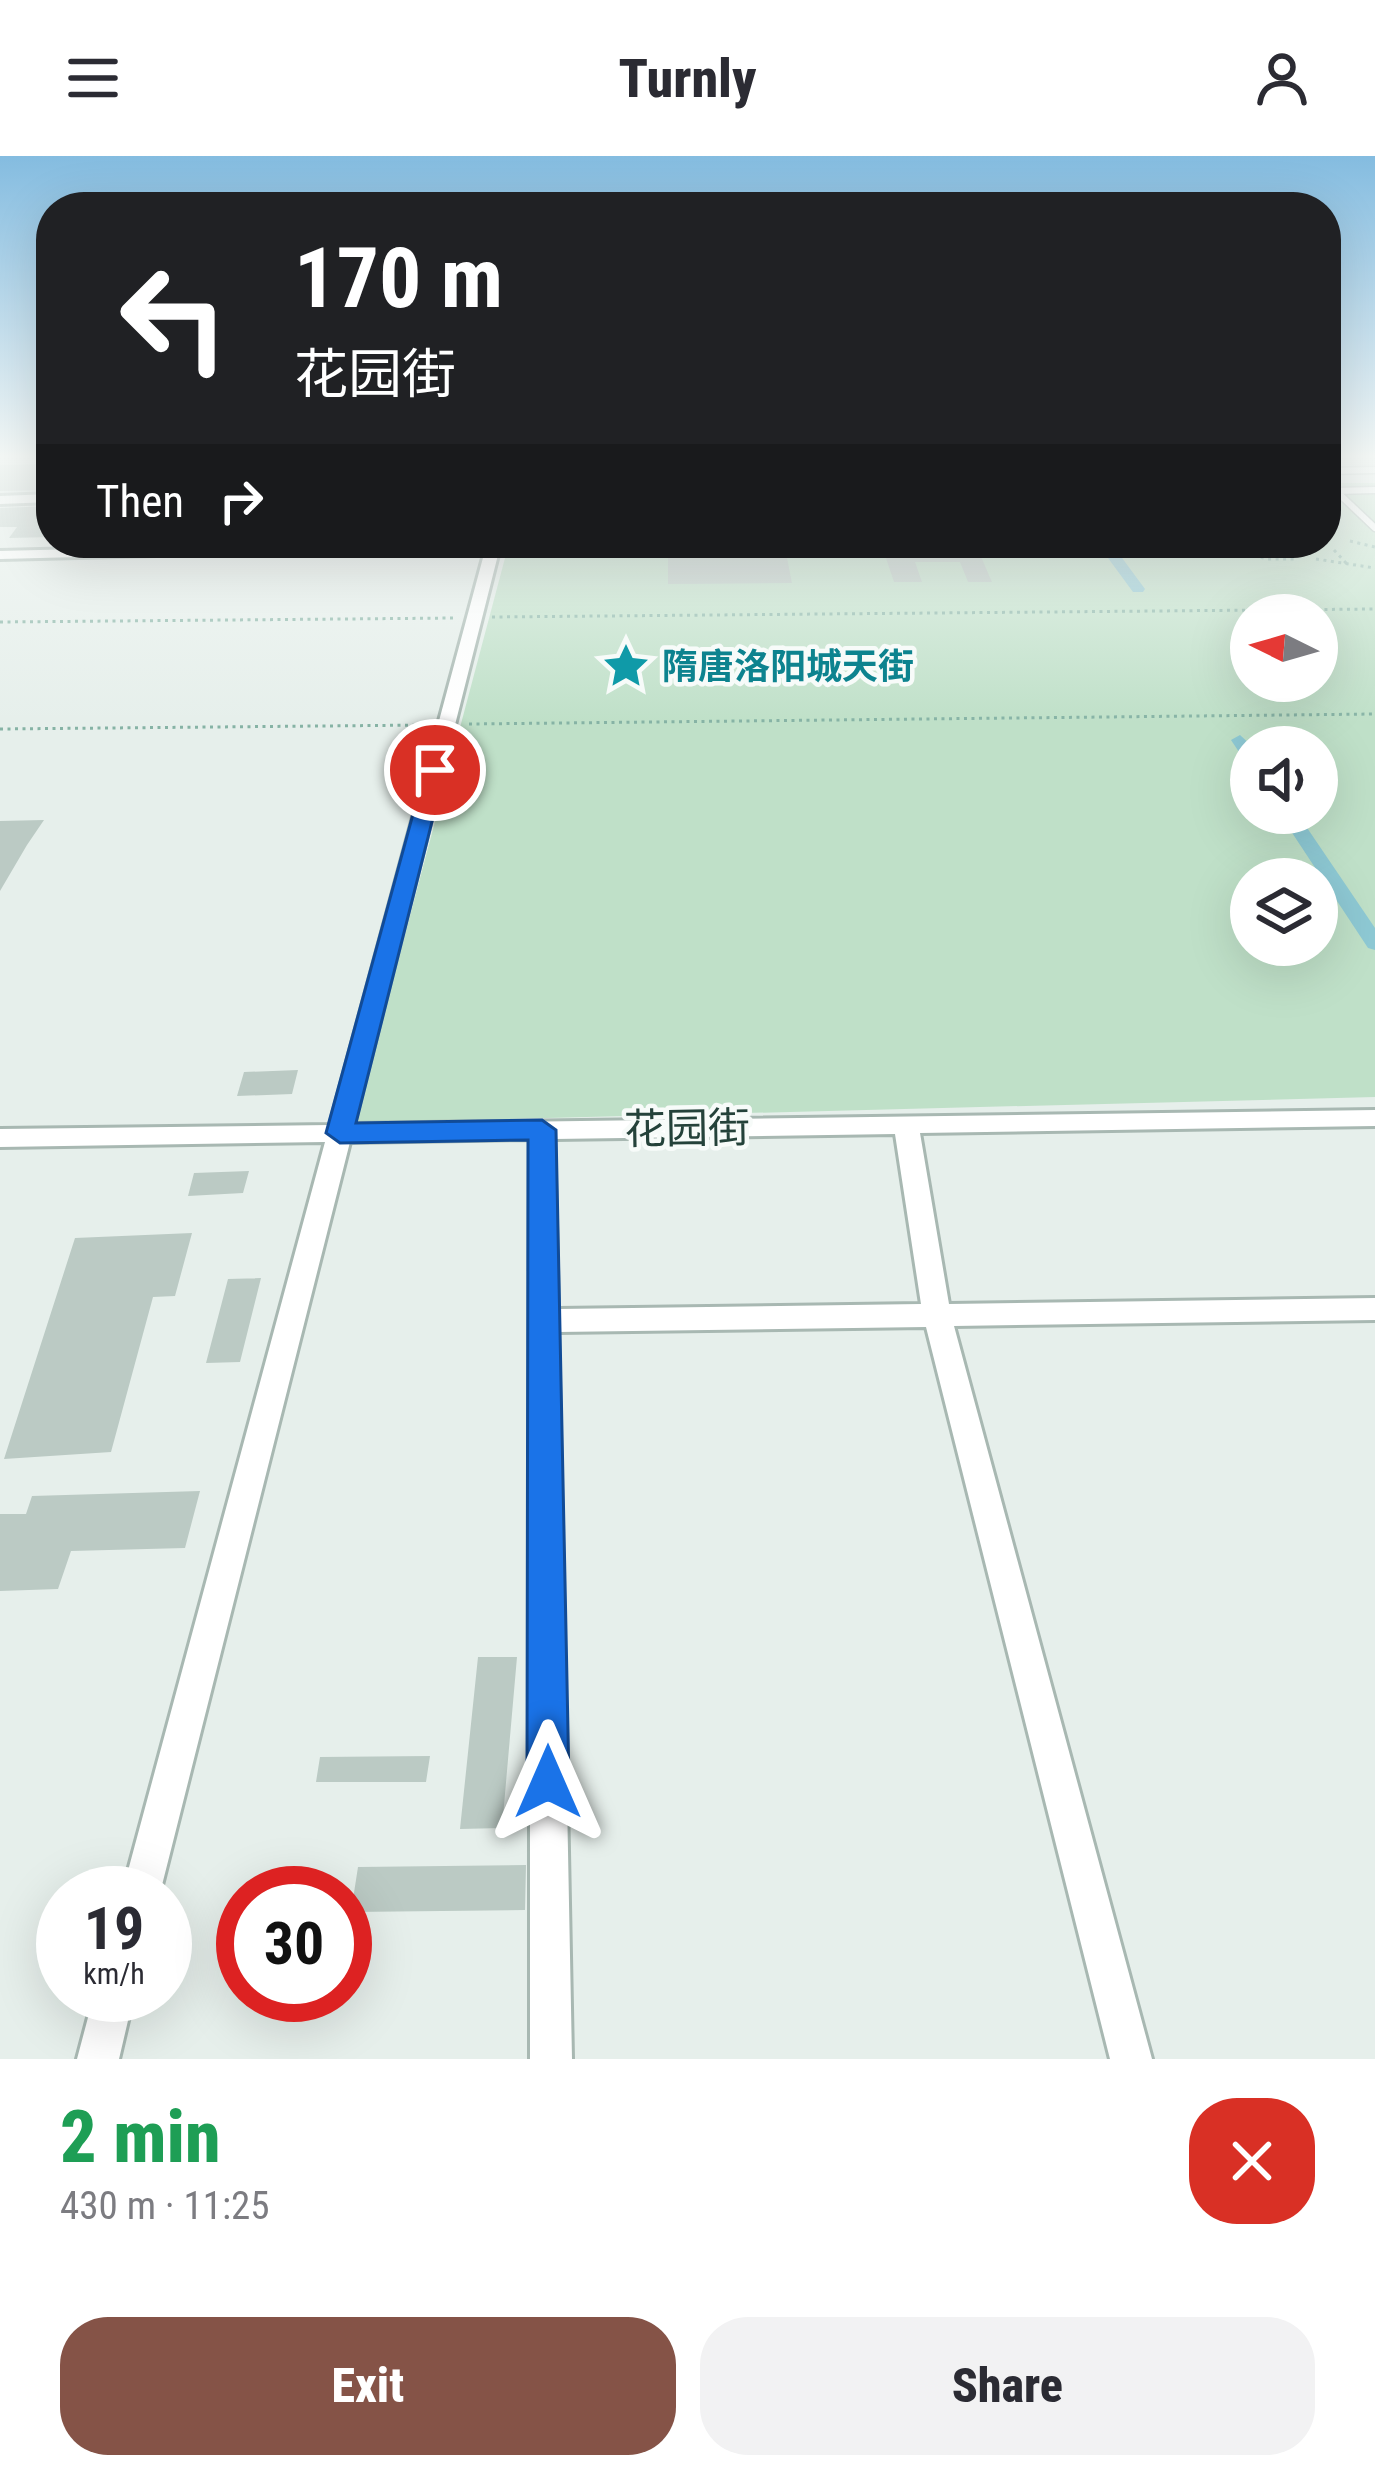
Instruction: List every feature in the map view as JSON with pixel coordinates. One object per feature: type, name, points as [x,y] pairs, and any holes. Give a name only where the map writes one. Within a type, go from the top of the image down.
[{"type":"street","points":[[0,555],[36,554]]},
{"type":"street","points":[[148,1866],[490,558]]},
{"type":"street","name":"花园街","points":[[0,1138],[1375,1118]]},
{"type":"street","points":[[905,1124],[937,1315],[1131,2059]]},
{"type":"street","points":[[542,1130],[551,2059]]},
{"type":"street","points":[[544,1321],[1375,1309]]},
{"type":"street","points":[[98,2059],[107,2022]]},
{"type":"path","points":[[1264,558],[1298,559]]},
{"type":"path","points":[[1341,558],[1347,564]]},
{"type":"path","points":[[1316,559],[1375,568]]},
{"type":"path","points":[[0,622],[1375,609]]},
{"type":"path","points":[[0,729],[1375,714]]},
{"type":"green space","points":[[1341,546],[1375,546],[1375,1097],[355,1123],[505,558],[1341,558]]},
{"type":"building","points":[[668,558],[787,558],[792,583],[668,584]]},
{"type":"building","points":[[886,558],[982,558],[992,582],[968,582],[960,562],[915,562],[922,582],[894,582]]},
{"type":"building","points":[[44,820],[27,845],[0,891],[0,821]]},
{"type":"building","points":[[298,1070],[292,1094],[237,1096],[244,1072]]},
{"type":"building","points":[[249,1171],[243,1193],[188,1196],[194,1173]]},
{"type":"building","points":[[192,1233],[175,1296],[153,1297],[111,1452],[4,1459],[75,1238]]},
{"type":"building","points":[[261,1278],[240,1362],[206,1363],[228,1279]]},
{"type":"building","points":[[200,1491],[185,1548],[71,1551],[58,1589],[0,1591],[0,1514],[26,1514],[32,1496]]},
{"type":"building","points":[[478,1657],[517,1657],[502,1828],[460,1829]]},
{"type":"building","points":[[430,1756],[426,1782],[316,1782],[320,1757]]},
{"type":"building","points":[[526,1865],[525,1910],[372,1912],[372,1867]]},
{"type":"waterway","points":[[1115,558],[1138,589]]},
{"type":"waterway","points":[[1302,834],[1375,944]]},
{"type":"place","name":"隋唐洛阳城天街","points":[[626,666]]},
{"type":"route","points":[[435,770],[340,1133],[542,1130],[548,1782]]}]
